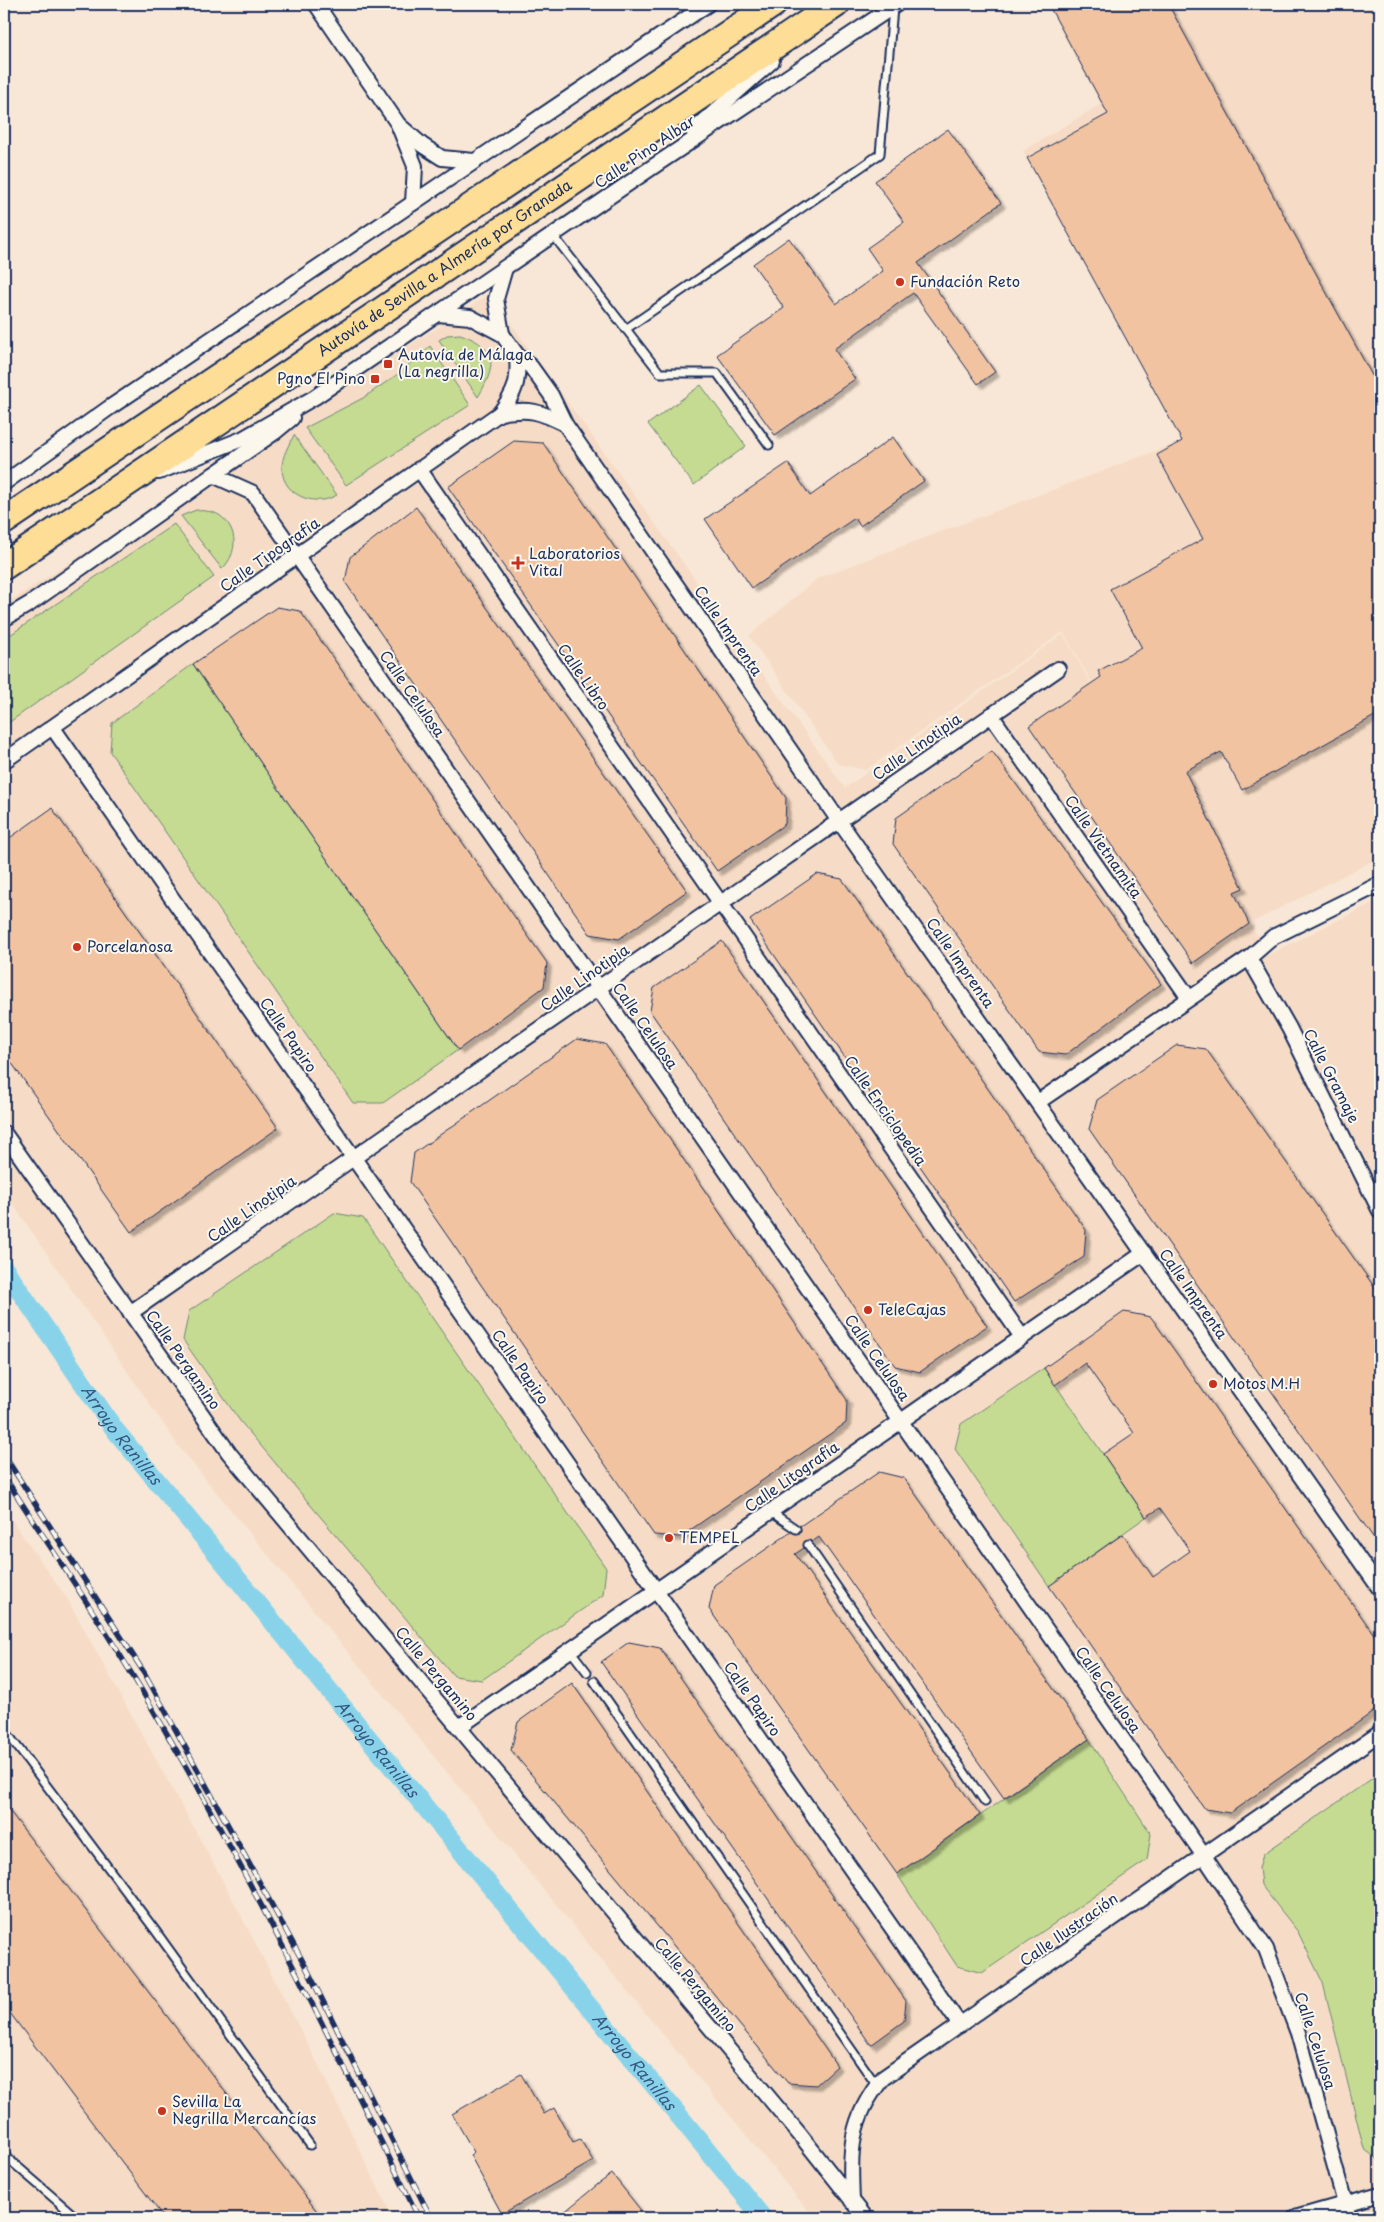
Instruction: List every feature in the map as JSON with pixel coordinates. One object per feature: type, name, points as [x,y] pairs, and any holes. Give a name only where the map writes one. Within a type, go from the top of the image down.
[{"type":"highway","points":[[4,520],[773,4]]},
{"type":"highway","name":"Autovía de Sevilla a Almería por Granada","points":[[4,566],[833,6]]},
{"type":"street","points":[[316,4],[398,124],[422,146],[442,158],[474,161]]},
{"type":"street","points":[[4,483],[110,408],[708,4]]},
{"type":"street","name":"Calle Pino Albar","points":[[315,397],[657,164],[895,5]]},
{"type":"street","points":[[657,164],[833,6]]},
{"type":"street","points":[[398,124],[414,166],[413,203]]},
{"type":"street","name":"Calle Imprenta","points":[[505,268],[496,299],[502,334],[517,355],[532,367],[551,395],[565,424],[839,821],[1380,1588]]},
{"type":"street","name":"Calle Imprenta","points":[[438,314],[470,317],[502,334]]},
{"type":"street","points":[[500,413],[514,393],[518,372],[517,355]]},
{"type":"street","points":[[119,488],[242,439],[315,397]]},
{"type":"street","points":[[4,618],[31,603],[275,432],[315,397]]},
{"type":"street","name":"Calle Tipografía","points":[[4,761],[500,413],[522,410],[542,412],[565,424]]},
{"type":"street","name":"Calle Libro","points":[[419,470],[720,903]]},
{"type":"street","name":"Calle Celulosa","points":[[213,475],[253,493],[1204,1856],[1266,1949],[1298,2033],[1349,2218]]},
{"type":"street","name":"Calle Linotipia","points":[[130,1313],[1058,669]]},
{"type":"street","name":"Calle Vietnamita","points":[[991,715],[1189,998]]},
{"type":"street","name":"Calle Papiro","points":[[53,728],[960,2025]]},
{"type":"street","points":[[1038,1102],[1248,958],[1273,937],[1380,884]]},
{"type":"street","name":"Calle Enciclopedia","points":[[720,903],[1022,1338]]},
{"type":"street","name":"Calle Gramaje","points":[[1248,958],[1289,1028],[1380,1211]]},
{"type":"street","name":"Calle Pergamino","points":[[4,1133],[229,1453],[800,2136],[866,2218]]},
{"type":"street","name":"Calle Litografía","points":[[459,1727],[1144,1253]]},
{"type":"street","name":"Calle Ilustración","points":[[852,2201],[850,2156],[858,2116],[868,2096],[883,2078],[1380,1733]]},
{"type":"street","points":[[1295,2218],[1380,2194]]},
{"type":"lane","points":[[626,329],[880,154],[895,5]]},
{"type":"lane","points":[[553,235],[660,373],[717,373],[770,445]]},
{"type":"lane","points":[[770,1511],[796,1529]]},
{"type":"lane","points":[[808,1545],[985,1802]]},
{"type":"lane","points":[[570,1650],[587,1672]]},
{"type":"lane","points":[[594,1681],[876,2086]]},
{"type":"lane","points":[[4,1729],[155,1930],[310,2145]]},
{"type":"lane","points":[[4,2155],[77,2218]]},
{"type":"shaded area","points":[[1047,4],[1380,4],[1380,857],[1251,923],[1240,904],[1222,913],[1063,632],[866,770],[838,764],[749,636],[818,578],[1182,441],[1023,151],[1101,104]]},
{"type":"shaded area","points":[[490,294],[845,788],[1063,634],[1221,915],[1240,906],[1268,955],[1380,899],[1380,2218],[814,2218],[179,1447],[4,1191],[4,605]]},
{"type":"shaded area","points":[[4,1509],[68,1600],[222,1879],[309,2046],[393,2218],[4,2218]]},
{"type":"green space","points":[[460,334],[482,345],[490,359],[489,376],[478,397],[439,340],[447,335]]},
{"type":"green space","points":[[430,346],[470,405],[346,485],[305,428],[363,398],[398,374]]},
{"type":"green space","points":[[701,385],[746,446],[694,485],[648,424]]},
{"type":"green space","points":[[294,435],[337,495],[326,500],[307,499],[294,493],[289,488],[283,475],[282,463]]},
{"type":"green space","points":[[196,510],[208,511],[219,515],[226,520],[230,527],[234,541],[233,549],[231,556],[222,569],[181,516]]},
{"type":"green space","points":[[174,524],[214,577],[4,726],[4,639]]},
{"type":"green space","points":[[193,664],[458,1050],[383,1103],[353,1103],[110,752],[112,723]]},
{"type":"green space","points":[[334,1213],[363,1218],[606,1568],[603,1595],[482,1680],[454,1676],[240,1421],[183,1340],[189,1311]]},
{"type":"green space","points":[[1044,1368],[1146,1517],[1049,1586],[955,1449],[961,1424]]},
{"type":"green space","points":[[1089,1739],[1151,1834],[1147,1860],[982,1973],[957,1966],[897,1874]]},
{"type":"green space","points":[[1380,1773],[1380,2161],[1364,2149],[1323,1983],[1298,1932],[1261,1885],[1259,1868],[1263,1854]]},
{"type":"building","points":[[1048,4],[1168,4],[1380,390],[1380,713],[1242,790],[1221,752],[1185,771],[1243,888],[1234,892],[1249,924],[1193,963],[1029,726],[1101,677],[1098,671],[1142,648],[1110,589],[1203,539],[1157,455],[1182,441],[1027,158],[1108,114]]},
{"type":"building","name":"Fundación Reto","points":[[948,129],[1001,203],[918,263],[995,372],[978,384],[913,293],[834,349],[855,379],[775,435],[717,355],[784,308],[753,264],[789,238],[836,304],[883,271],[867,248],[904,222],[875,181]]},
{"type":"building","points":[[893,437],[924,481],[860,526],[855,518],[752,588],[705,519],[788,463],[810,496]]},
{"type":"building","points":[[514,441],[543,443],[786,798],[785,824],[717,871],[448,487]]},
{"type":"building","points":[[416,507],[687,891],[619,939],[590,934],[345,582],[350,557]]},
{"type":"building","points":[[277,607],[300,611],[547,963],[544,987],[458,1050],[193,664]]},
{"type":"building","points":[[992,751],[1161,984],[1065,1055],[1039,1052],[893,844],[896,818]]},
{"type":"building","name":"Porcelanosa","points":[[52,808],[278,1128],[131,1232],[4,1052],[4,842]]},
{"type":"building","points":[[817,874],[842,879],[1086,1230],[1084,1257],[1014,1302],[750,920]]},
{"type":"building","points":[[722,941],[987,1326],[920,1372],[895,1366],[650,1011],[654,988]]},
{"type":"building","points":[[577,1039],[605,1044],[847,1400],[846,1423],[680,1537],[654,1535],[410,1182],[414,1153]]},
{"type":"building","points":[[1177,1045],[1206,1049],[1380,1295],[1380,1547],[1089,1129],[1097,1100]]},
{"type":"building","points":[[1124,1312],[1151,1317],[1380,1643],[1380,1707],[1230,1813],[1205,1809],[1049,1586],[1123,1534],[1153,1577],[1190,1551],[1160,1508],[1146,1517],[1103,1454],[1134,1433],[1085,1363],[1055,1385],[1044,1368]]},
{"type":"building","points":[[879,1472],[904,1478],[1089,1739],[1004,1798],[819,1537],[812,1542],[805,1541],[804,1548],[795,1554],[980,1815],[897,1874],[709,1609],[714,1585],[791,1532],[799,1534],[800,1526]]},
{"type":"building","points":[[629,1642],[660,1648],[906,2001],[904,2021],[871,2045],[601,1662]]},
{"type":"building","points":[[572,1683],[837,2066],[816,2085],[788,2083],[511,1750],[518,1722]]},
{"type":"building","name":"Sevilla La Negrilla Mercancías","points":[[4,1804],[322,2218],[164,2218],[4,2005]]},
{"type":"building","points":[[521,2074],[544,2114],[554,2108],[573,2142],[580,2139],[593,2161],[502,2214],[470,2155],[474,2152],[452,2114]]},
{"type":"building","points":[[612,2174],[647,2218],[557,2218],[597,2185]]},
{"type":"waterway","name":"Arroyo Ranillas","points":[[4,1268],[115,1430],[763,2218]]},
{"type":"railway","points":[[4,1455],[145,1674],[307,1969],[431,2218]]},
{"type":"railway","points":[[4,1476],[136,1681],[248,1879],[419,2218]]},
{"type":"place","name":"Fundación Reto","points":[[900,282]]},
{"type":"place","name":"Autovía de Málaga (La negrilla)","points":[[388,364]]},
{"type":"place","name":"Pgno El Pino","points":[[375,379]]},
{"type":"place","name":"Laboratorios Vital","points":[[518,563]]},
{"type":"place","name":"Porcelanosa","points":[[77,947]]},
{"type":"place","name":"TeleCajas","points":[[868,1310]]},
{"type":"place","name":"Motos M.H","points":[[1213,1384]]},
{"type":"place","name":"TEMPEL","points":[[669,1538]]},
{"type":"place","name":"Sevilla La Negrilla Mercancías","points":[[162,2111]]}]
